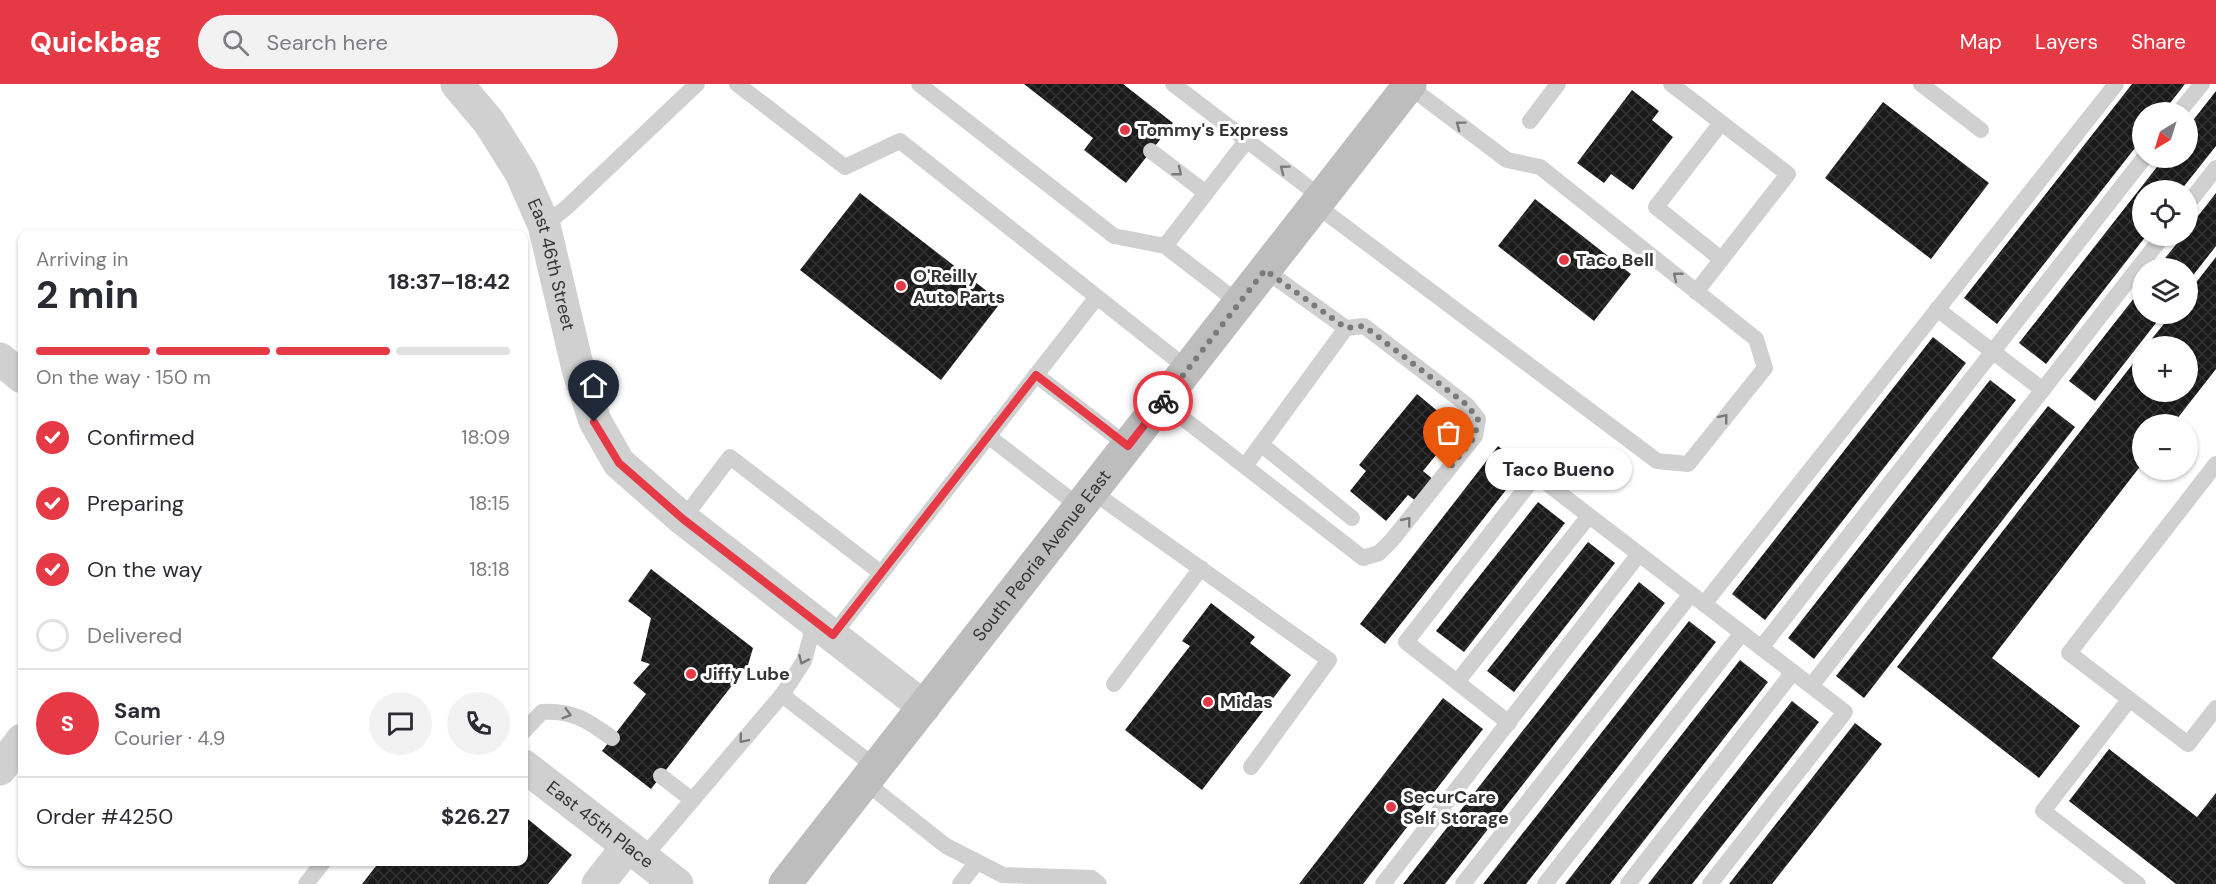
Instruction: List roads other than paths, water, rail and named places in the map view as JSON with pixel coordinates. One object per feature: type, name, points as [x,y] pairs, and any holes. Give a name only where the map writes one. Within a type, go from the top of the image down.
[{"type":"main road","name":"South Peoria Avenue East","points":[[785,884],[1087,500],[1408,85]]},
{"type":"street","name":"East 46th Street","points":[[457,84],[489,122],[521,173],[544,225],[578,369],[594,422],[619,463],[683,519],[924,707]]},
{"type":"street","points":[[0,359],[18,374]]},
{"type":"street","points":[[0,769],[18,745]]},
{"type":"street","name":"East 45th Place","points":[[528,769],[677,884]]},
{"type":"street","points":[[598,884],[635,852]]},
{"type":"lane","points":[[544,225],[566,208],[697,84]]},
{"type":"lane","points":[[736,84],[845,167],[900,141],[1188,369]]},
{"type":"lane","points":[[919,84],[1114,236],[1165,246],[1239,303]]},
{"type":"lane","points":[[1173,84],[1247,141],[1318,201],[1657,461],[1688,464],[1764,368],[1756,339],[1540,166],[1507,160],[1408,85]]},
{"type":"lane","points":[[1530,121],[1558,84]]},
{"type":"lane","points":[[1671,84],[1788,174],[1696,292]]},
{"type":"lane","points":[[1921,84],[1981,130]]},
{"type":"lane","points":[[1463,884],[1937,309],[2116,84]]},
{"type":"lane","points":[[2188,102],[2202,84]]},
{"type":"lane","points":[[1721,123],[1656,207],[1721,259]]},
{"type":"lane","points":[[1165,246],[1247,141]]},
{"type":"lane","points":[[1151,151],[1206,194]]},
{"type":"lane","points":[[1761,648],[2136,168]]},
{"type":"lane","points":[[2198,191],[2216,168]]},
{"type":"lane","points":[[1811,686],[2155,246]]},
{"type":"lane","points":[[1162,402],[1363,558],[1379,553],[1392,540],[1475,436],[1478,419],[1467,405],[1364,326],[1346,328],[1265,270]]},
{"type":"lane","points":[[635,852],[692,800],[782,695],[824,628],[881,573],[1097,297]]},
{"type":"lane","points":[[1937,309],[2043,390]]},
{"type":"lane","points":[[1245,466],[1346,328]]},
{"type":"lane","points":[[1036,375],[1128,446]]},
{"type":"lane","points":[[988,436],[1087,500],[1201,568],[1329,660],[1251,767]]},
{"type":"lane","points":[[1262,445],[1352,518]]},
{"type":"lane","points":[[683,519],[730,457],[881,573]]},
{"type":"lane","points":[[2216,465],[2069,653],[2188,744],[2216,708]]},
{"type":"lane","points":[[1509,723],[1406,642],[1536,475],[1845,712],[1710,884]]},
{"type":"lane","points":[[1457,682],[1589,516]]},
{"type":"lane","points":[[1383,884],[1639,554]]},
{"type":"lane","points":[[1114,684],[1201,568]]},
{"type":"lane","points":[[1545,884],[1742,633]]},
{"type":"lane","points":[[1628,884],[1793,672]]},
{"type":"lane","points":[[782,695],[946,846],[1003,875],[1093,882]]},
{"type":"lane","points":[[2129,700],[2043,811],[2138,884]]},
{"type":"lane","points":[[528,727],[542,711],[560,711],[585,719],[612,738]]},
{"type":"lane","points":[[661,776],[692,800]]},
{"type":"lane","points":[[960,884],[977,862]]},
{"type":"lane","points":[[306,884],[320,866]]},
{"type":"place","name":"Tommy's Express","points":[[1125,130]]},
{"type":"place","name":"Taco Bell","points":[[1564,260]]},
{"type":"place","name":"O'Reilly Auto Parts","points":[[901,286]]},
{"type":"place","name":"Taco Bueno","points":[[1449,469]]},
{"type":"place","name":"Jiffy Lube","points":[[691,674]]},
{"type":"place","name":"Midas","points":[[1208,702]]},
{"type":"place","name":"SecurCare Self Storage","points":[[1391,807]]}]
